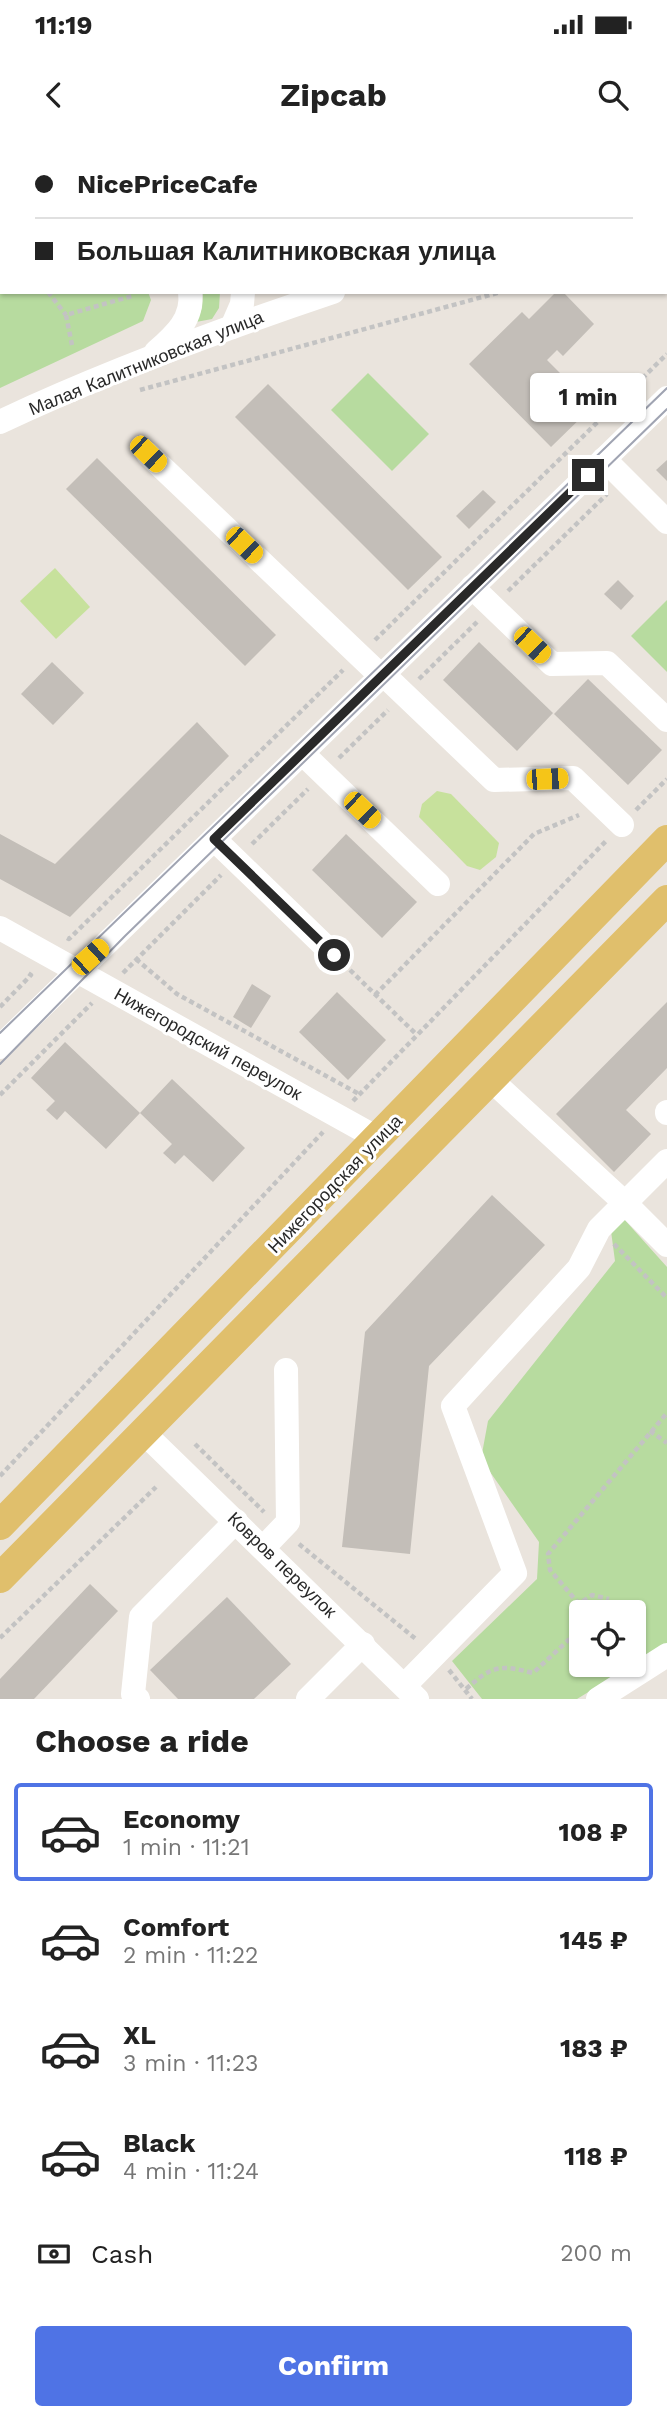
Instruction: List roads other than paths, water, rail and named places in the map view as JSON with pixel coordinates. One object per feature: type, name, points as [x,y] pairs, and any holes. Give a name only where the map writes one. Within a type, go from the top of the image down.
[{"type":"main road","name":"Нижегородская улица","points":[[0,1525],[379,1139],[667,840]]},
{"type":"main road","points":[[0,1578],[667,901]]},
{"type":"street","points":[[145,362],[184,324],[191,301],[190,294]]},
{"type":"street","points":[[232,327],[242,304],[243,294]]},
{"type":"street","name":"Малая Калитниковская улица","points":[[0,422],[63,392],[232,327],[327,294]]},
{"type":"street","points":[[0,1047],[76,970],[667,398]]},
{"type":"street","points":[[148,454],[494,780],[573,778],[622,825]]},
{"type":"street","points":[[604,459],[667,522]]},
{"type":"street","points":[[472,587],[552,664],[607,663],[667,720]]},
{"type":"street","points":[[302,752],[438,884]]},
{"type":"street","points":[[214,839],[334,955]]},
{"type":"street","name":"Нижегородский переулок","points":[[0,928],[379,1139]]},
{"type":"street","points":[[491,1080],[667,1245]]},
{"type":"street","points":[[414,1695],[436,1656],[515,1573],[453,1406],[579,1268],[599,1229],[667,1161]]},
{"type":"street","points":[[264,1547],[288,1521],[286,1370]]},
{"type":"street","name":"Ковров переулок","points":[[144,1433],[414,1695]]},
{"type":"street","points":[[138,1699],[133,1694],[141,1617],[236,1521]]},
{"type":"street","points":[[308,1699],[363,1644]]},
{"type":"street","points":[[598,1699],[667,1655]]},
{"type":"tram line","points":[[0,1033],[667,388]]},
{"type":"tram line","points":[[0,1064],[125,936],[667,409]]}]
